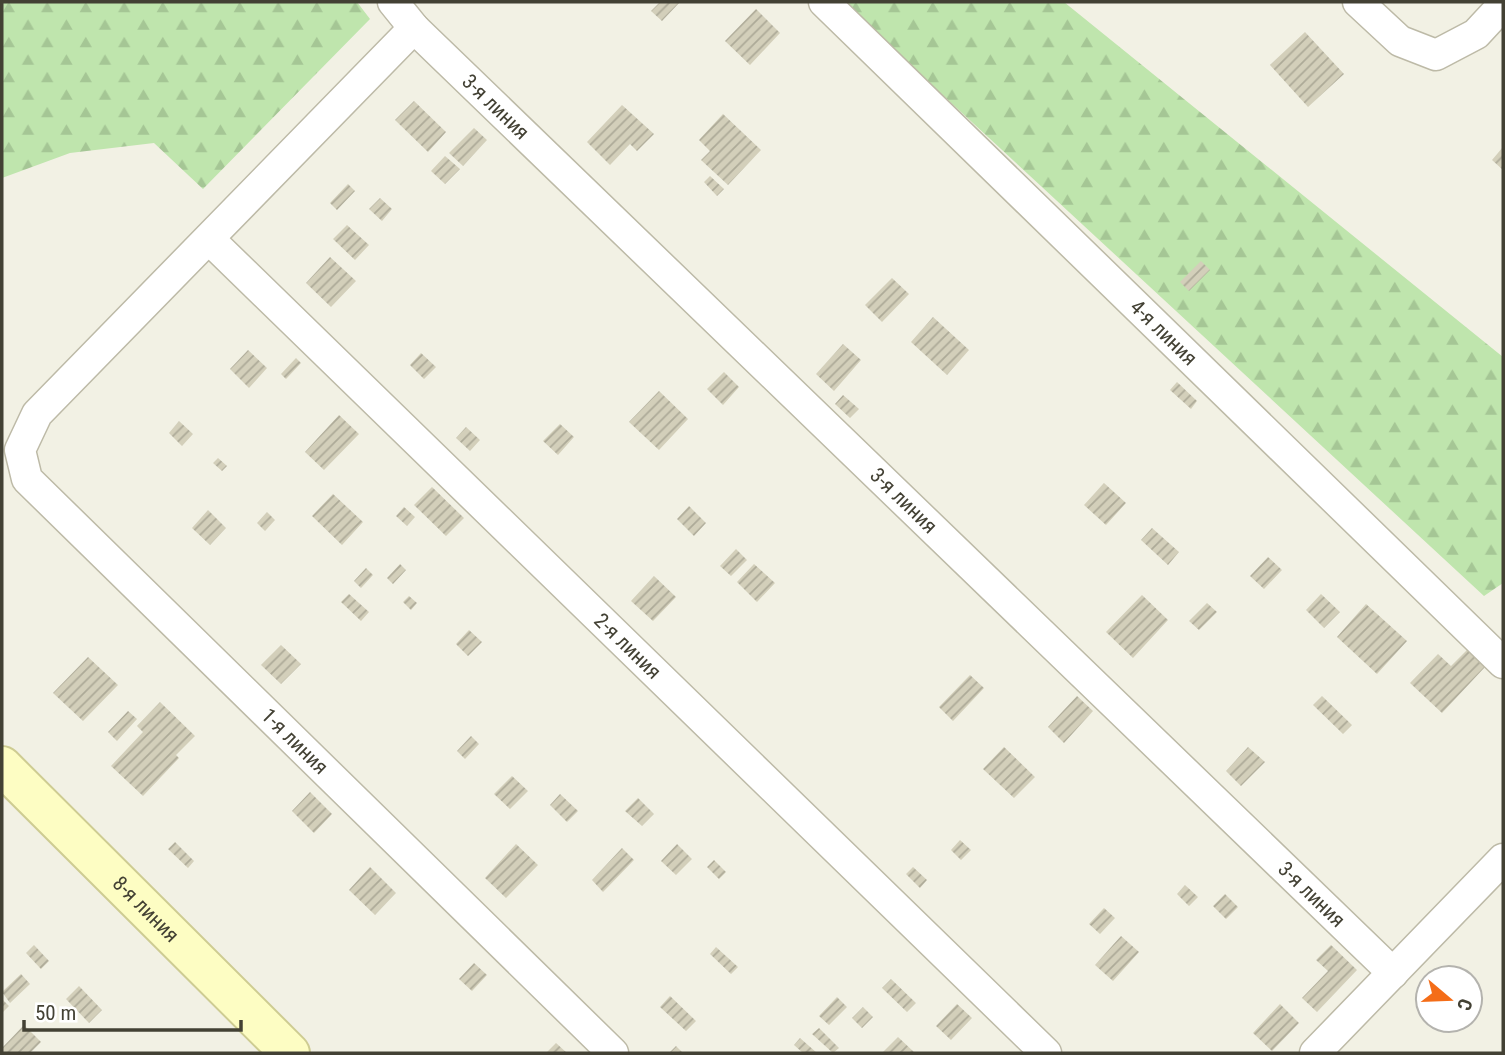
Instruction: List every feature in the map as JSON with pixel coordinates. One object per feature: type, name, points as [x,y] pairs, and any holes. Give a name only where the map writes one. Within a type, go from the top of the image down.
[{"type":"street","name":"3-я линия","points":[[393,2],[414,28],[1393,973]]},
{"type":"street","name":"4-я линия","points":[[824,2],[1503,663]]},
{"type":"street","points":[[1357,2],[1400,41],[1436,55],[1476,34],[1503,5]]},
{"type":"street","name":"1-я линия","points":[[414,28],[37,414],[20,450],[27,479],[613,1053]]},
{"type":"street","name":"2-я линия","points":[[209,239],[1045,1053]]},
{"type":"street","name":"8-я линия","points":[[2,766],[290,1053]]},
{"type":"street","points":[[1315,1053],[1503,859]]},
{"type":"green space","points":[[2,2],[357,2],[370,19],[203,189],[154,143],[70,153],[2,178]]},
{"type":"green space","points":[[842,2],[1064,2],[1503,357],[1503,583],[1484,596]]},
{"type":"building","points":[[660,2],[680,2],[662,21],[651,11]]},
{"type":"building","points":[[756,9],[780,33],[750,65],[725,41]]},
{"type":"building","points":[[1305,32],[1344,74],[1308,107],[1270,65]]},
{"type":"building","points":[[414,101],[446,132],[428,152],[395,120]]},
{"type":"building","points":[[622,105],[654,134],[637,151],[630,144],[610,165],[587,142]]},
{"type":"building","points":[[723,114],[761,150],[728,185],[701,160],[710,151],[699,140]]},
{"type":"building","points":[[474,128],[487,140],[463,166],[449,153]]},
{"type":"building","points":[[1503,147],[1503,170],[1492,160]]},
{"type":"building","points":[[445,156],[460,169],[445,184],[431,171]]},
{"type":"building","points":[[710,176],[724,189],[717,196],[704,182]]},
{"type":"building","points":[[348,184],[355,191],[337,210],[330,203]]},
{"type":"building","points":[[380,198],[392,209],[382,221],[369,209]]},
{"type":"building","points":[[347,225],[369,245],[355,260],[333,239]]},
{"type":"building","points":[[330,257],[356,281],[331,307],[306,283]]},
{"type":"building","points":[[1201,261],[1210,270],[1189,291],[1180,282]]},
{"type":"building","points":[[892,278],[909,294],[882,322],[865,305]]},
{"type":"building","points":[[933,317],[969,350],[947,375],[911,342]]},
{"type":"building","points":[[843,344],[861,360],[834,391],[816,374]]},
{"type":"building","points":[[248,350],[267,368],[249,388],[230,369]]},
{"type":"building","points":[[421,353],[436,367],[424,379],[410,365]]},
{"type":"building","points":[[296,358],[301,363],[286,379],[281,374]]},
{"type":"building","points":[[724,372],[739,387],[723,405],[707,389]]},
{"type":"building","points":[[1177,382],[1197,401],[1191,409],[1170,390]]},
{"type":"building","points":[[659,391],[688,419],[659,450],[629,422]]},
{"type":"building","points":[[843,395],[859,409],[850,418],[835,404]]},
{"type":"building","points":[[339,415],[359,434],[324,470],[305,452]]},
{"type":"building","points":[[179,421],[193,434],[182,446],[169,433]]},
{"type":"building","points":[[560,424],[574,437],[558,455],[543,441]]},
{"type":"building","points":[[466,427],[480,440],[470,451],[456,438]]},
{"type":"building","points":[[218,458],[227,466],[222,471],[213,463]]},
{"type":"building","points":[[1104,483],[1126,503],[1106,525],[1084,505]]},
{"type":"building","points":[[432,487],[464,518],[446,536],[414,505]]},
{"type":"building","points":[[333,494],[363,522],[342,545],[312,516]]},
{"type":"building","points":[[689,506],[706,523],[694,536],[677,519]]},
{"type":"building","points":[[404,507],[415,517],[407,526],[396,516]]},
{"type":"building","points":[[208,510],[226,528],[210,545],[192,528]]},
{"type":"building","points":[[267,512],[275,520],[265,531],[257,523]]},
{"type":"building","points":[[1152,528],[1179,552],[1168,565],[1141,540]]},
{"type":"building","points":[[736,549],[747,560],[731,576],[720,566]]},
{"type":"building","points":[[1268,557],[1282,570],[1264,589],[1250,576]]},
{"type":"building","points":[[400,564],[406,570],[393,584],[387,578]]},
{"type":"building","points":[[754,564],[775,583],[757,602],[737,582]]},
{"type":"building","points":[[366,568],[373,575],[361,588],[354,581]]},
{"type":"building","points":[[654,576],[676,597],[653,621],[631,601]]},
{"type":"building","points":[[349,594],[369,612],[361,621],[341,602]]},
{"type":"building","points":[[1321,594],[1340,612],[1324,628],[1306,610]]},
{"type":"building","points":[[1142,595],[1168,620],[1133,658],[1106,632]]},
{"type":"building","points":[[409,596],[417,603],[411,610],[403,602]]},
{"type":"building","points":[[1207,603],[1217,612],[1199,630],[1189,621]]},
{"type":"building","points":[[1366,604],[1407,641],[1377,674],[1337,637]]},
{"type":"building","points":[[469,630],[482,642],[468,656],[456,644]]},
{"type":"building","points":[[281,645],[301,664],[281,684],[261,665]]},
{"type":"building","points":[[1467,650],[1485,667],[1442,713],[1410,683],[1438,654],[1451,666]]},
{"type":"building","points":[[88,657],[118,685],[83,721],[53,693]]},
{"type":"building","points":[[970,675],[984,688],[953,721],[939,707]]},
{"type":"building","points":[[1077,696],[1093,711],[1064,743],[1048,727]]},
{"type":"building","points":[[1322,696],[1352,725],[1343,734],[1313,705]]},
{"type":"building","points":[[160,702],[195,736],[176,755],[179,758],[143,796],[111,766],[143,732],[137,726]]},
{"type":"building","points":[[128,711],[137,719],[117,741],[108,732]]},
{"type":"building","points":[[471,736],[479,744],[465,759],[457,751]]},
{"type":"building","points":[[1004,747],[1035,777],[1014,798],[983,769]]},
{"type":"building","points":[[1248,747],[1265,762],[1241,786],[1226,771]]},
{"type":"building","points":[[512,776],[528,791],[510,809],[494,794]]},
{"type":"building","points":[[310,792],[332,814],[314,833],[292,811]]},
{"type":"building","points":[[560,794],[578,811],[567,822],[550,805]]},
{"type":"building","points":[[638,798],[654,814],[642,826],[625,811]]},
{"type":"building","points":[[960,840],[971,850],[961,860],[951,850]]},
{"type":"building","points":[[175,842],[194,861],[188,868],[168,849]]},
{"type":"building","points":[[516,844],[538,865],[506,898],[485,878]]},
{"type":"building","points":[[677,844],[692,859],[676,875],[661,861]]},
{"type":"building","points":[[622,848],[634,860],[603,892],[592,880]]},
{"type":"building","points":[[714,860],[726,872],[719,879],[707,867]]},
{"type":"building","points":[[370,867],[396,893],[375,915],[349,890]]},
{"type":"building","points":[[913,867],[927,880],[920,888],[906,874]]},
{"type":"building","points":[[1185,885],[1198,897],[1189,906],[1177,894]]},
{"type":"building","points":[[1225,894],[1238,907],[1226,919],[1213,906]]},
{"type":"building","points":[[1104,908],[1115,918],[1100,934],[1089,924]]},
{"type":"building","points":[[1121,936],[1139,952],[1113,981],[1095,965]]},
{"type":"building","points":[[34,945],[49,961],[41,969],[26,953]]},
{"type":"building","points":[[1331,945],[1357,970],[1317,1012],[1302,998],[1328,971],[1316,960]]},
{"type":"building","points":[[716,947],[738,967],[731,974],[710,954]]},
{"type":"building","points":[[474,963],[487,975],[472,991],[459,979]]},
{"type":"building","points":[[21,974],[30,984],[10,1003],[2,992]]},
{"type":"building","points":[[891,979],[916,1003],[907,1012],[882,988]]},
{"type":"building","points":[[79,986],[102,1010],[89,1023],[66,999]]},
{"type":"building","points":[[670,996],[696,1021],[686,1031],[660,1007]]},
{"type":"building","points":[[837,997],[847,1007],[829,1025],[819,1016]]},
{"type":"building","points":[[2,999],[9,1006],[2,1013]]},
{"type":"building","points":[[957,1004],[972,1018],[951,1040],[936,1026]]},
{"type":"building","points":[[1280,1004],[1299,1023],[1272,1051],[1253,1033]]},
{"type":"building","points":[[863,1007],[873,1017],[862,1028],[852,1018]]},
{"type":"building","points":[[24,1025],[41,1042],[30,1053],[2,1053],[2,1048]]},
{"type":"building","points":[[819,1028],[839,1048],[833,1053],[812,1034]]},
{"type":"building","points":[[898,1037],[915,1053],[882,1053]]},
{"type":"building","points":[[800,1038],[817,1053],[803,1053],[794,1045]]},
{"type":"building","points":[[556,1043],[567,1053],[546,1053]]},
{"type":"building","points":[[676,1046],[683,1053],[669,1053]]}]
